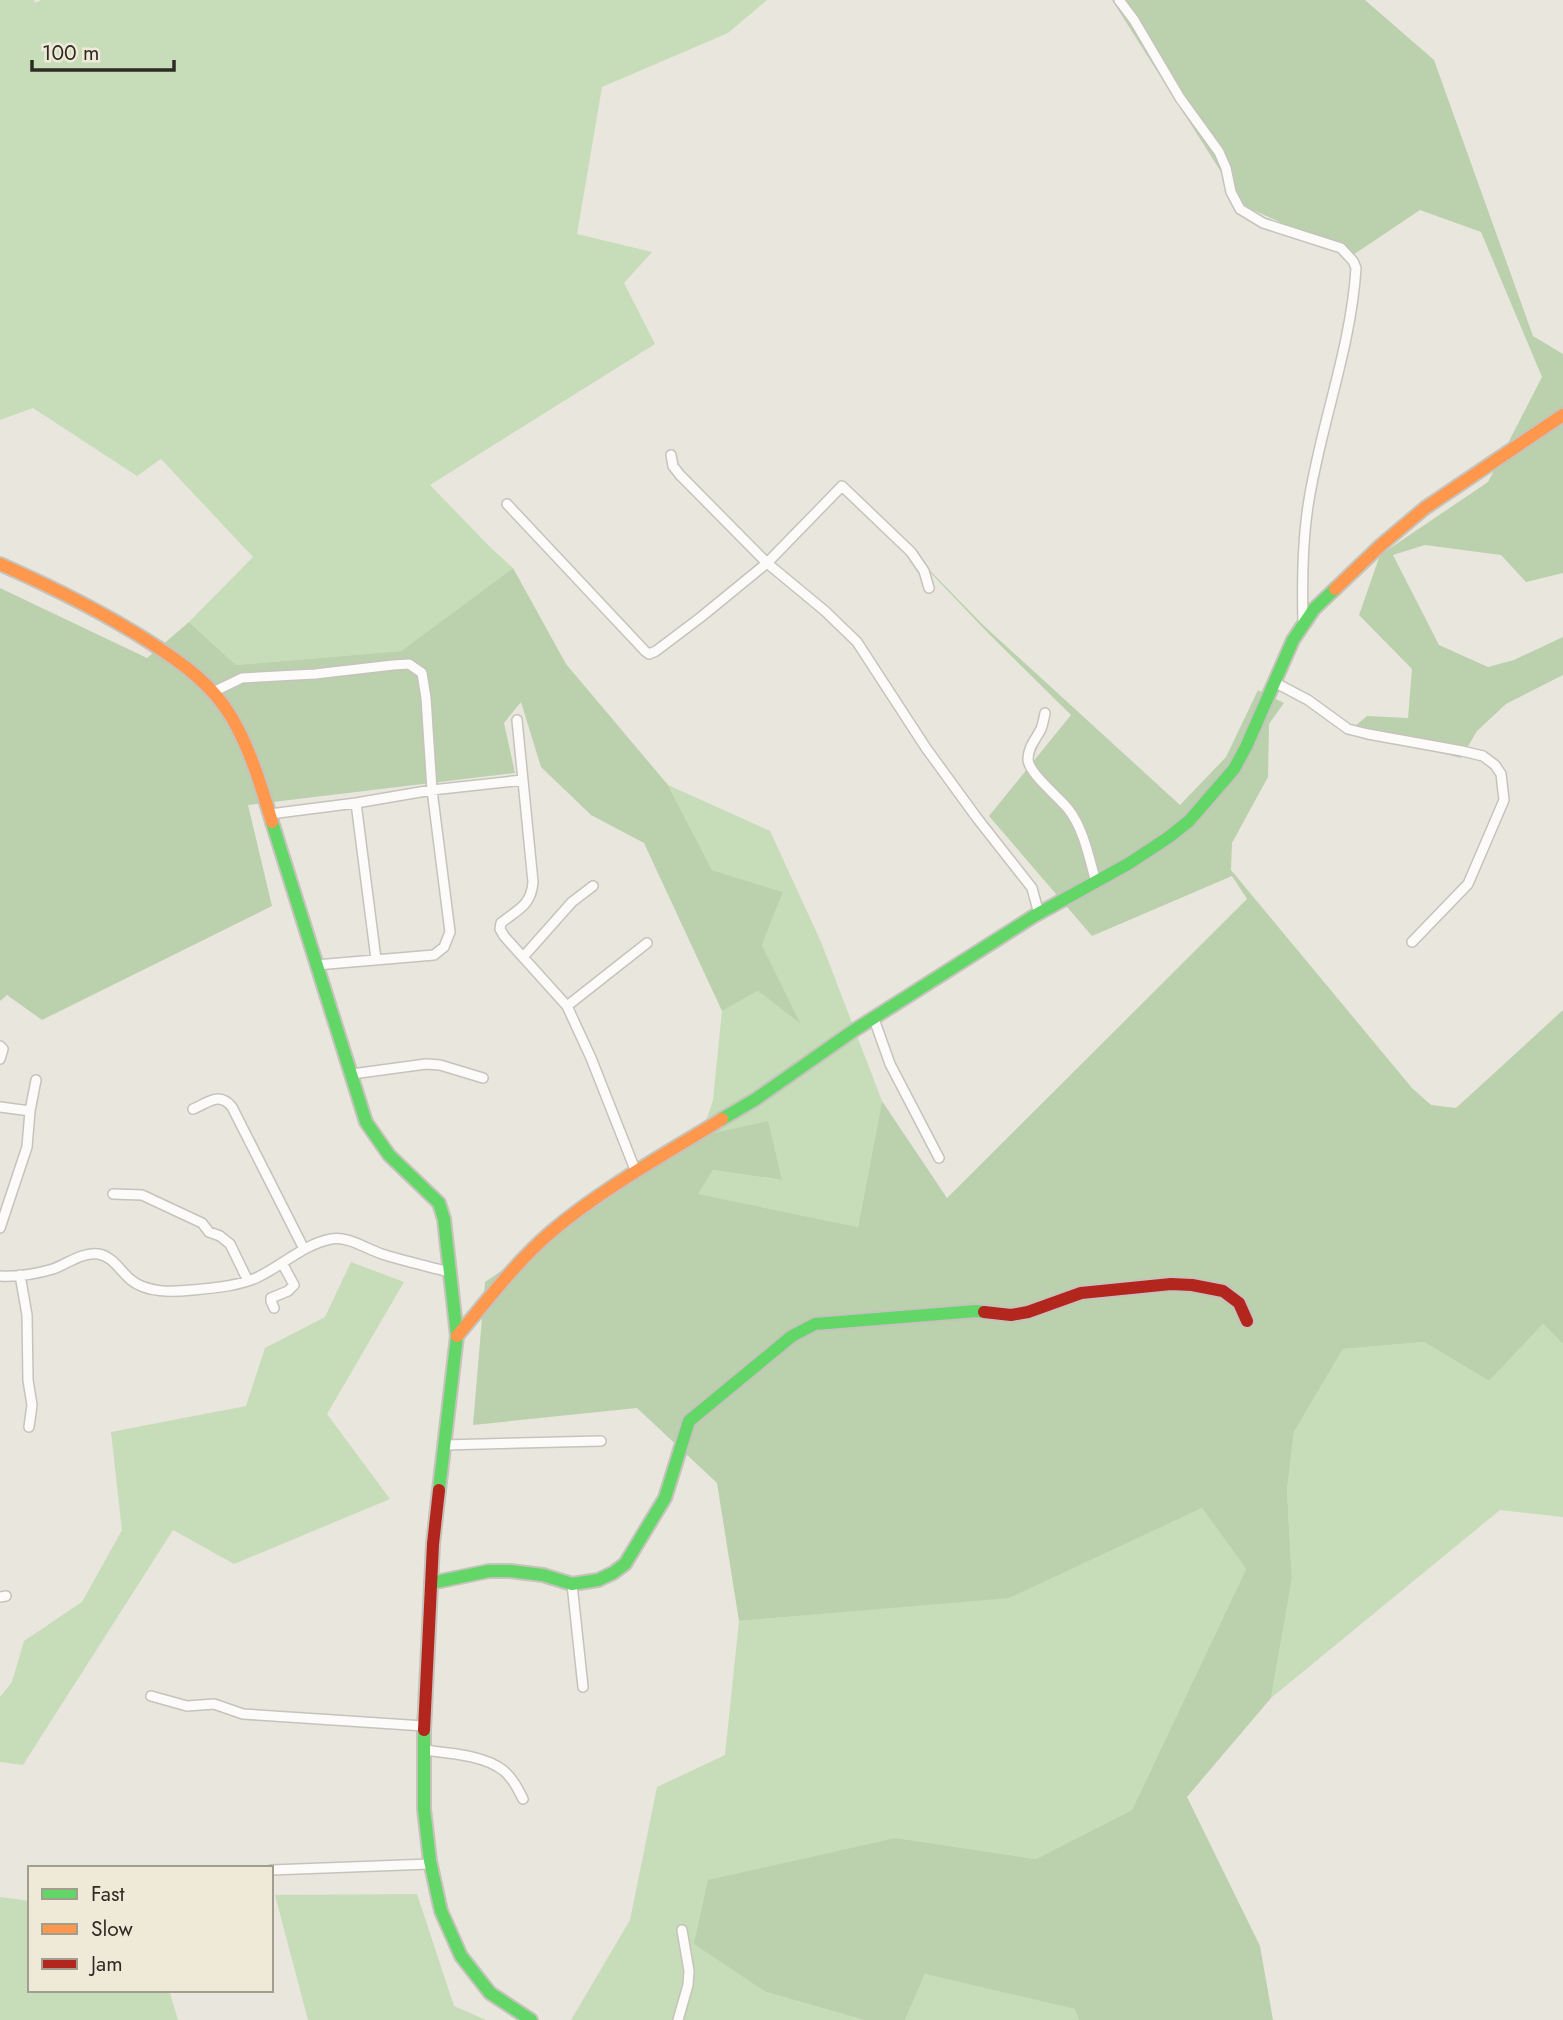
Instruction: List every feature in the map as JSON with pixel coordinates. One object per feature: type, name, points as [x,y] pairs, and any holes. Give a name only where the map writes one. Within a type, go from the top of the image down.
[{"type":"street","points":[[1119,0],[1134,20],[1180,99],[1219,152],[1226,168],[1231,192],[1240,209],[1263,223],[1341,248],[1356,268],[1343,355],[1308,503],[1303,549],[1303,624]]},
{"type":"street","points":[[457,1336],[530,1252],[551,1232],[603,1192],[745,1105],[853,1031],[1038,914],[1128,864],[1189,821],[1234,769],[1293,640],[1332,590],[1417,514],[1563,415]]},
{"type":"street","points":[[671,455],[673,466],[680,475],[767,563],[825,611],[857,642],[926,748],[1032,888],[1038,914]]},
{"type":"street","points":[[507,504],[649,653],[656,651],[701,617],[767,563],[842,486],[911,552],[924,571],[929,587]]},
{"type":"street","points":[[0,564],[117,621],[187,666],[213,692],[231,716],[253,761],[362,1110],[372,1134],[397,1163],[439,1203],[444,1214],[457,1336],[434,1528],[424,1726],[426,1841],[437,1901],[458,1949],[471,1969],[501,2003],[531,2020]]},
{"type":"street","points":[[213,692],[242,678],[315,674],[409,664],[422,673],[432,790],[450,932],[444,947],[434,955],[316,965]]},
{"type":"street","points":[[1274,682],[1308,700],[1348,729],[1483,756],[1501,774],[1504,800],[1468,884],[1412,942]]},
{"type":"street","points":[[1045,713],[1042,728],[1033,741],[1028,760],[1032,769],[1075,820],[1084,839],[1096,881]]},
{"type":"street","points":[[517,720],[533,882],[531,896],[526,905],[500,923],[500,929],[555,996],[567,1006],[591,1058],[636,1172]]},
{"type":"street","points":[[270,814],[432,790],[523,780]]},
{"type":"street","points":[[356,803],[376,959]]},
{"type":"street","points":[[524,957],[572,902],[593,886]]},
{"type":"street","points":[[567,1006],[647,943]]},
{"type":"street","points":[[874,1019],[890,1064],[939,1158]]},
{"type":"street","points":[[0,1046],[3,1049],[0,1059]]},
{"type":"street","points":[[352,1074],[426,1064],[440,1065],[483,1078]]},
{"type":"street","points":[[0,1228],[27,1147],[36,1080]]},
{"type":"street","points":[[193,1109],[218,1099],[227,1101],[232,1107],[304,1249]]},
{"type":"street","points":[[0,1107],[30,1111]]},
{"type":"street","points":[[113,1194],[142,1195],[202,1223],[209,1232],[230,1244],[248,1281]]},
{"type":"street","points":[[0,1276],[20,1276],[52,1269],[92,1253],[111,1259],[132,1281],[161,1292],[194,1290],[248,1281],[304,1249],[332,1239],[343,1239],[384,1255],[449,1272]]},
{"type":"street","points":[[274,1308],[271,1298],[288,1291],[293,1285],[282,1263]]},
{"type":"street","points":[[20,1276],[27,1315],[28,1380],[32,1405],[29,1427]]},
{"type":"street","points":[[431,1583],[489,1571],[543,1575],[572,1584],[598,1580],[613,1573],[625,1564],[665,1498],[689,1422],[792,1336],[814,1324],[976,1311],[1011,1315],[1028,1312],[1081,1293],[1171,1284],[1192,1285],[1223,1292],[1239,1303],[1247,1321]]},
{"type":"street","points":[[444,1445],[601,1441]]},
{"type":"street","points":[[572,1584],[583,1687]]},
{"type":"street","points":[[151,1696],[187,1706],[214,1704],[243,1714],[424,1726]]},
{"type":"street","points":[[424,1750],[491,1763],[511,1778],[523,1799]]},
{"type":"street","points":[[273,1870],[429,1864]]},
{"type":"street","points":[[678,2020],[689,1971],[682,1930]]},
{"type":"green space","points":[[0,0],[34,0],[35,3],[41,0],[767,0],[728,33],[602,87],[577,234],[652,252],[624,283],[655,344],[430,485],[513,568],[401,651],[236,665],[189,622],[253,557],[161,459],[137,476],[33,408],[0,420]]},
{"type":"green space","points":[[1112,0],[1365,0],[1434,60],[1533,336],[1563,354],[1563,573],[1526,582],[1501,555],[1425,545],[1393,555],[1439,645],[1488,667],[1514,660],[1563,637],[1563,675],[1506,704],[1477,731],[1461,758],[1349,731],[1367,716],[1408,718],[1412,669],[1359,615],[1380,555],[1488,482],[1542,377],[1481,232],[1420,210],[1353,255],[1242,205]]},
{"type":"green space","points":[[869,508],[982,624],[1180,805],[1226,757],[1258,690],[1284,703],[1269,724],[1268,777],[1232,843],[1231,870],[1412,1088],[1431,1105],[1456,1108],[1563,1010],[1563,1344],[1543,1324],[1489,1381],[1424,1342],[1343,1349],[1294,1432],[1287,1490],[1292,1579],[1271,1698],[1187,1797],[1260,1946],[1273,2020],[1079,2020],[1075,2009],[925,1974],[905,2020],[864,2020],[766,1992],[694,1944],[708,1880],[896,1838],[1036,1859],[1132,1810],[1246,1569],[1202,1508],[1009,1598],[739,1621],[717,1483],[637,1408],[473,1425],[485,1282],[701,1136],[768,1121],[782,1180],[713,1170],[698,1194],[858,1227],[882,1101],[947,1198],[1247,899],[1232,876],[1092,936],[989,816],[1071,715],[988,633]]},
{"type":"green space","points":[[513,568],[566,664],[668,785],[712,870],[783,892],[762,945],[801,1024],[758,991],[722,1011],[644,843],[591,815],[541,767],[521,702],[504,723],[515,773],[248,805],[272,906],[42,1020],[7,995],[0,1001],[0,588],[147,658],[189,622],[236,665],[401,651]]},
{"type":"green space","points":[[668,785],[770,831],[821,942],[882,1101],[858,1227],[697,1194],[713,1170],[781,1180],[701,1136],[713,1100],[722,1011],[758,991],[800,1022],[762,945],[783,892],[712,870]]},
{"type":"green space","points":[[351,1262],[404,1282],[327,1414],[390,1499],[234,1564],[173,1530],[23,1765],[0,1762],[0,1697],[12,1682],[24,1641],[82,1602],[122,1530],[111,1432],[246,1406],[265,1348],[325,1317]]},
{"type":"green space","points":[[1543,1324],[1563,1344],[1563,1517],[1500,1510],[1271,1698],[1292,1579],[1287,1490],[1294,1432],[1343,1349],[1424,1342],[1489,1381]]},
{"type":"green space","points":[[1202,1508],[1246,1569],[1132,1810],[1036,1859],[896,1838],[766,1992],[864,2020],[571,2020],[630,1920],[657,1787],[725,1755],[739,1621],[1009,1597]]},
{"type":"green space","points":[[417,1894],[454,2006],[486,2020],[308,2020],[275,1895]]},
{"type":"green space","points":[[0,1897],[28,1901],[28,1992],[170,1992],[178,2020],[0,2020]]},
{"type":"green space","points":[[925,1974],[1076,2009],[1079,2020],[905,2020]]},
{"type":"traffic: fast","points":[[722,1119],[756,1099],[853,1031],[1034,916],[1128,864],[1189,821],[1234,769],[1293,640],[1314,609],[1335,589]]},
{"type":"traffic: fast","points":[[272,822],[366,1122],[389,1155],[439,1203],[444,1219],[457,1336],[439,1490]]},
{"type":"traffic: fast","points":[[431,1583],[489,1571],[543,1575],[572,1584],[598,1580],[613,1573],[625,1564],[665,1498],[689,1421],[792,1336],[815,1324],[984,1312]]},
{"type":"traffic: fast","points":[[424,1730],[424,1809],[430,1861],[441,1911],[461,1956],[490,1993],[531,2020]]},
{"type":"traffic: slow","points":[[1335,589],[1425,508],[1563,415]]},
{"type":"traffic: slow","points":[[0,564],[114,621],[151,643],[206,685],[216,695],[239,730],[272,822]]},
{"type":"traffic: slow","points":[[457,1336],[514,1269],[551,1232],[613,1186],[722,1119]]},
{"type":"traffic: jam","points":[[984,1312],[1011,1315],[1028,1312],[1081,1293],[1171,1284],[1223,1291],[1239,1303],[1247,1321]]},
{"type":"traffic: jam","points":[[424,1730],[433,1544],[439,1490]]}]
